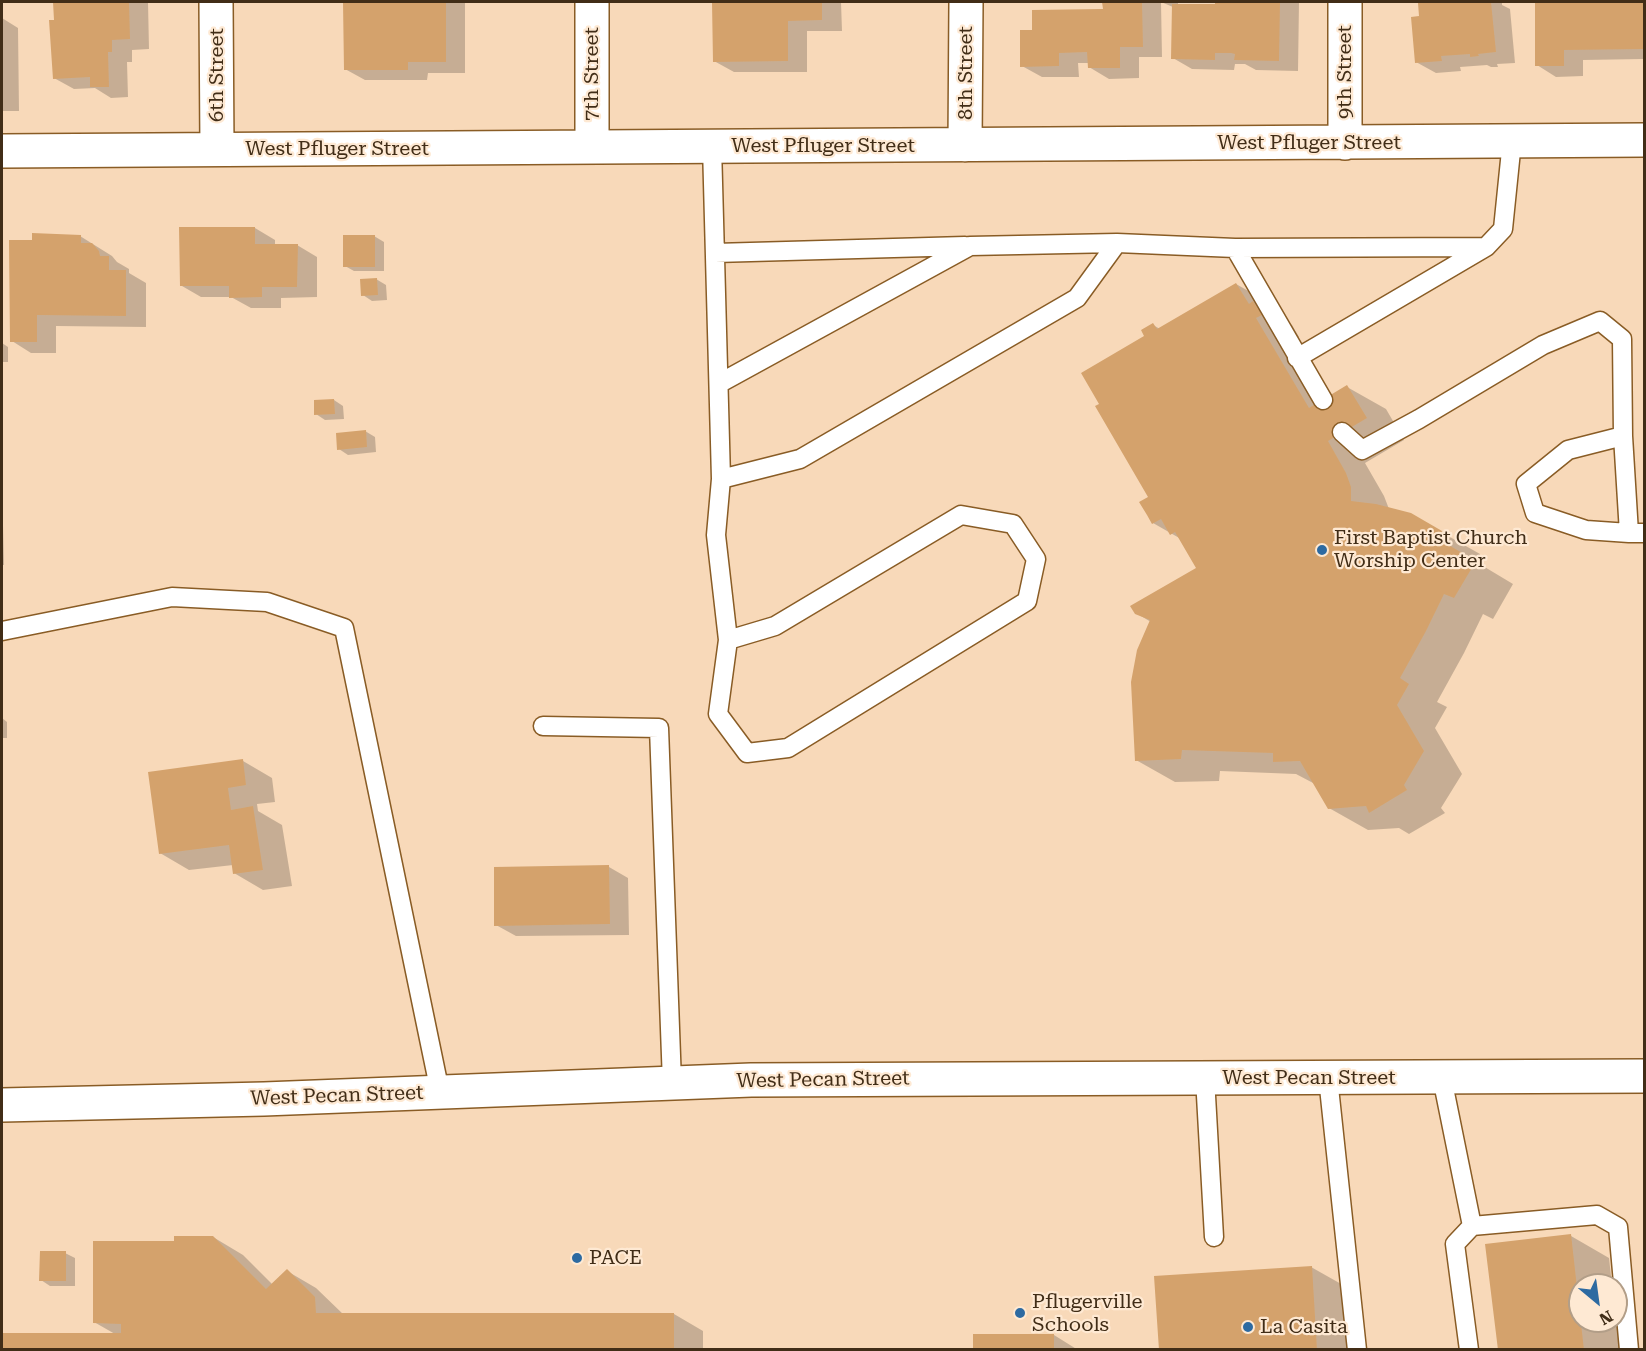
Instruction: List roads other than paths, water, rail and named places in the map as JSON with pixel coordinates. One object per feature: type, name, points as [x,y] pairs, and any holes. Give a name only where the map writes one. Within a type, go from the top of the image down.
[{"type":"street","name":"6th Street","points":[[216,2],[217,149]]},
{"type":"street","name":"7th Street","points":[[592,2],[592,147]]},
{"type":"street","name":"8th Street","points":[[965,145],[966,2]]},
{"type":"street","name":"9th Street","points":[[1345,2],[1345,142]]},
{"type":"street","name":"West Pfluger Street","points":[[2,151],[1644,140]]},
{"type":"street","name":"West Pecan Street","points":[[2,1105],[264,1099],[774,1080],[1644,1076]]},
{"type":"lane","points":[[1297,358],[1486,247],[1503,229],[1512,141]]},
{"type":"lane","points":[[712,146],[721,479],[716,535],[728,640],[718,714],[747,753],[788,748],[1028,601],[1036,559],[1013,524],[961,515],[775,626],[728,640]]},
{"type":"lane","points":[[715,252],[1117,243],[1235,248],[1486,247]]},
{"type":"lane","points":[[721,479],[800,459],[1077,298],[1117,243]]},
{"type":"lane","points":[[720,383],[970,246]]},
{"type":"lane","points":[[1235,248],[1323,400]]},
{"type":"lane","points":[[1342,432],[1362,450],[1543,345],[1600,321],[1622,339],[1623,436],[1637,533],[1586,530],[1534,513],[1526,484],[1568,450],[1623,436]]},
{"type":"lane","points":[[2,631],[172,597],[267,602],[344,628],[440,1092]]},
{"type":"lane","points":[[543,726],[659,729],[672,1083]]},
{"type":"lane","points":[[1205,1078],[1214,1237]]},
{"type":"lane","points":[[1329,1078],[1357,1350]]},
{"type":"lane","points":[[1442,1078],[1472,1226]]},
{"type":"lane","points":[[1469,1350],[1455,1244],[1472,1226],[1597,1215],[1618,1227],[1629,1350]]},
{"type":"place","name":"First Baptist Church Worship Center","points":[[1322,550]]},
{"type":"place","name":"PACE","points":[[577,1258]]},
{"type":"place","name":"Pflugerville Schools","points":[[1020,1313]]},
{"type":"place","name":"La Casita","points":[[1248,1327]]}]
